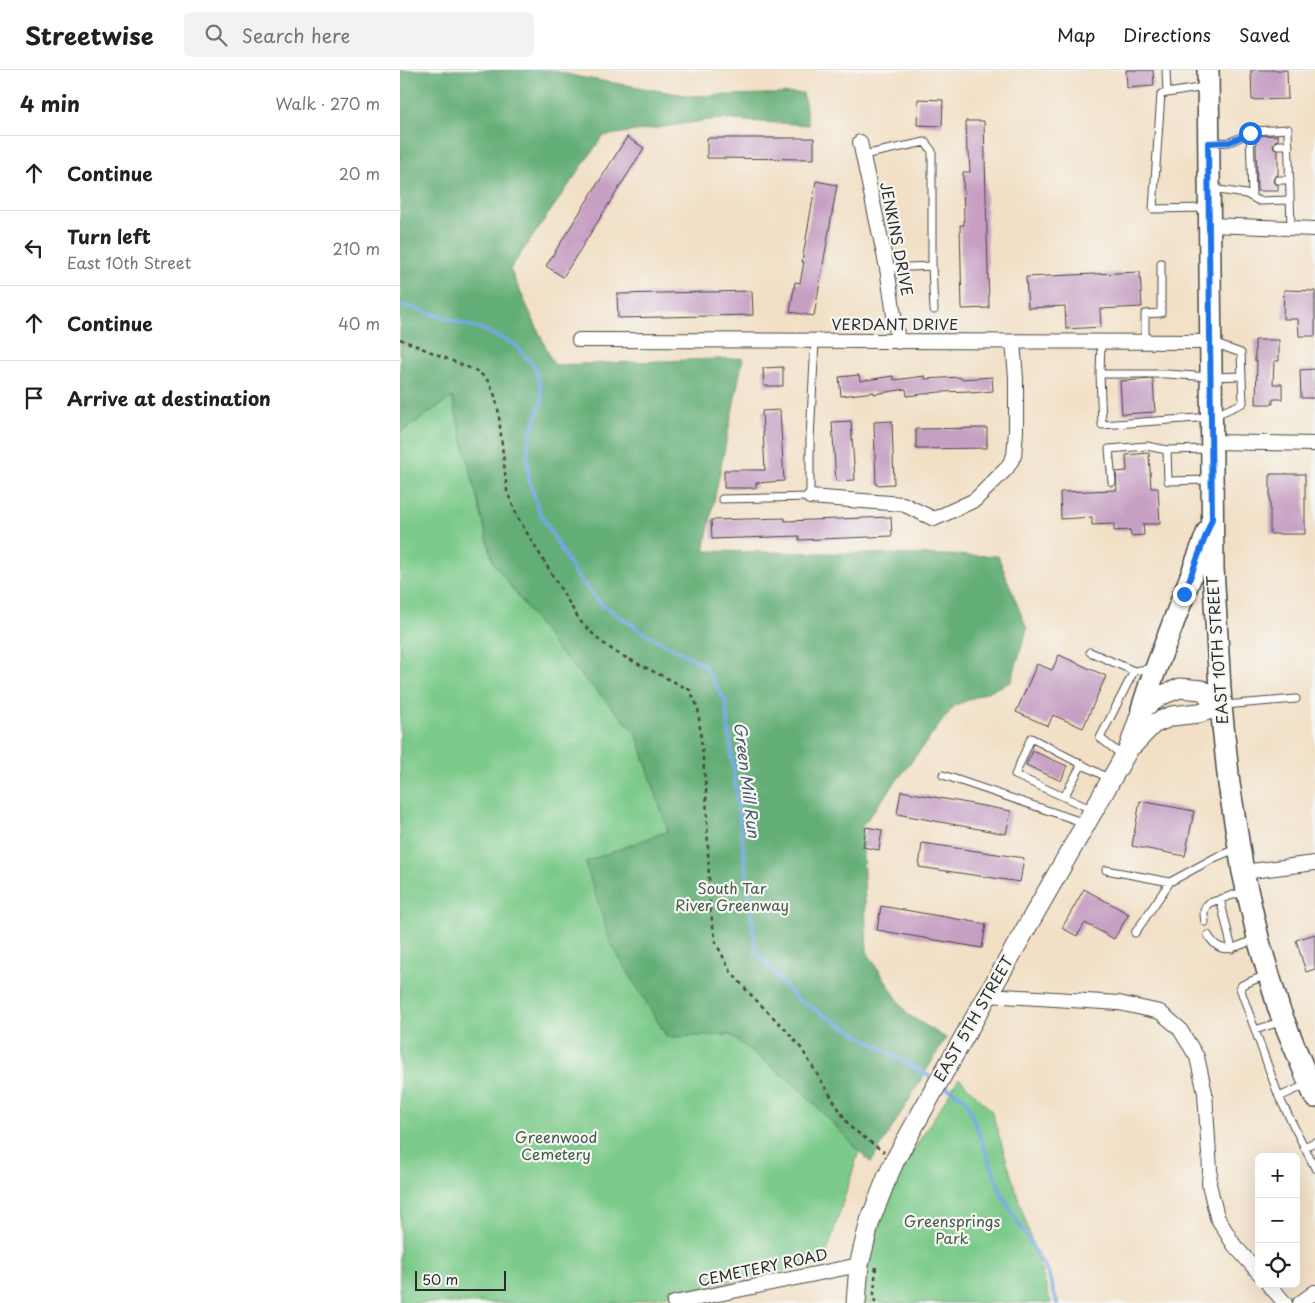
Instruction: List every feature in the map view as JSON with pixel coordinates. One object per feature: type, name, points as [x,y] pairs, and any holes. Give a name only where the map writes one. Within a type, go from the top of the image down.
[{"type":"main road","name":"EAST 10TH STREET","points":[[1208,78],[1213,568],[1221,706],[1229,784],[1238,848],[1258,938],[1284,1020],[1312,1090]]},
{"type":"main road","points":[[1142,709],[1212,519]]},
{"type":"main road","points":[[1142,709],[1162,696],[1180,688],[1202,690],[1221,706]]},
{"type":"main road","name":"EAST 5TH STREET","points":[[1126,753],[1153,724],[1159,721],[1172,716],[1199,713],[1221,706]]},
{"type":"main road","name":"EAST 5TH STREET","points":[[856,1303],[859,1265],[870,1221],[895,1160],[1126,753],[1142,709]]},
{"type":"street","name":"JENKINS DRIVE","points":[[862,149],[887,268],[898,342]]},
{"type":"street","points":[[1209,207],[1291,228],[1315,229]]},
{"type":"street","name":"VERDANT DRIVE","points":[[579,340],[1210,342]]},
{"type":"street","points":[[810,497],[903,504],[934,519],[976,500],[1007,468],[1014,456],[1016,378],[1013,342]]},
{"type":"street","points":[[1211,446],[1315,444]]},
{"type":"street","points":[[1245,881],[1315,864]]},
{"type":"street","points":[[988,995],[1119,1003],[1160,1012],[1179,1028],[1197,1057],[1205,1093],[1210,1184],[1217,1217],[1234,1245],[1255,1269]]},
{"type":"street","name":"CEMETERY ROAD","points":[[674,1303],[728,1295],[859,1265]]},
{"type":"street","points":[[1272,1288],[1285,1303]]},
{"type":"street","points":[[1300,1303],[1315,1292]]},
{"type":"lane","points":[[1166,70],[1167,93]]},
{"type":"lane","points":[[1208,78],[1161,94],[1153,209],[1209,207],[1246,194],[1259,200],[1290,200]]},
{"type":"lane","points":[[1208,143],[1230,142],[1254,131],[1288,129],[1291,228]]},
{"type":"lane","points":[[1250,133],[1253,145],[1254,181],[1252,197]]},
{"type":"lane","points":[[862,149],[924,142],[932,151],[934,310]]},
{"type":"lane","points":[[1278,145],[1289,145]]},
{"type":"lane","points":[[1278,180],[1290,180]]},
{"type":"lane","points":[[1146,342],[1145,314],[1161,314],[1161,263]]},
{"type":"lane","points":[[887,268],[932,266]]},
{"type":"lane","points":[[722,499],[810,497],[810,438],[815,341]]},
{"type":"lane","points":[[1101,342],[1102,425],[1211,417],[1243,402],[1241,353],[1210,342]]},
{"type":"lane","points":[[1100,374],[1242,376]]},
{"type":"lane","points":[[1112,482],[1109,449],[1147,446],[1167,450],[1211,446]]},
{"type":"lane","points":[[1167,450],[1168,481],[1212,480]]},
{"type":"lane","points":[[1090,652],[1134,671],[1156,667]]},
{"type":"lane","points":[[1126,753],[1100,738],[1134,671]]},
{"type":"lane","points":[[1221,706],[1296,699]]},
{"type":"lane","points":[[1089,817],[1064,797],[1015,775],[1032,738],[1111,779]]},
{"type":"lane","points":[[1064,797],[1082,764]]},
{"type":"lane","points":[[942,775],[1089,817]]},
{"type":"lane","points":[[1135,933],[1170,882],[1216,856],[1238,848]]},
{"type":"lane","points":[[1106,870],[1170,882]]},
{"type":"lane","points":[[1205,922],[1203,911],[1206,905],[1220,899],[1245,881]]},
{"type":"lane","points":[[1220,899],[1232,949]]},
{"type":"lane","points":[[1208,935],[1220,948],[1224,949],[1232,949],[1258,938]]},
{"type":"lane","points":[[1268,974],[1242,985],[1240,988],[1279,1097],[1315,1168]]},
{"type":"lane","points":[[1255,1030],[1284,1020]]},
{"type":"lane","points":[[1279,1097],[1312,1090]]},
{"type":"lane","points":[[1304,1147],[1315,1142]]},
{"type":"path","points":[[400,339],[480,372],[489,382],[498,408],[508,491],[518,518],[580,621],[600,641],[617,653],[690,690],[698,708],[706,790],[710,908],[716,943],[731,972],[801,1048],[850,1127],[886,1153]]},
{"type":"path","points":[[875,1303],[877,1256]]},
{"type":"green space","name":"South Tar River Greenway","points":[[400,70],[551,70],[579,77],[691,96],[803,93],[809,125],[716,119],[603,136],[510,269],[554,365],[743,358],[704,551],[998,556],[1027,629],[1011,682],[954,706],[862,826],[867,952],[907,1014],[946,1038],[871,1163],[796,1085],[730,1035],[667,1037],[611,944],[585,862],[668,831],[636,733],[556,648],[493,562],[452,397],[400,433]]},
{"type":"green space","name":"Greenwood Cemetery","points":[[452,397],[493,562],[556,648],[636,733],[669,831],[585,862],[666,1037],[730,1035],[796,1085],[859,1151],[824,1262],[630,1303],[400,1303],[400,433]]},
{"type":"green space","name":"Greensprings Park","points":[[959,1078],[991,1110],[1051,1303],[864,1303],[868,1264],[885,1202],[901,1170]]},
{"type":"building","points":[[1126,70],[1153,70],[1154,86],[1127,88]]},
{"type":"building","points":[[1251,70],[1287,70],[1288,99],[1252,100]]},
{"type":"building","points":[[918,99],[943,100],[942,126],[917,125]]},
{"type":"building","points":[[966,121],[984,121],[989,308],[962,309],[960,225],[964,225],[963,172],[970,172]]},
{"type":"building","points":[[1278,135],[1278,140],[1273,145],[1278,150],[1278,175],[1273,180],[1278,185],[1278,191],[1257,191],[1256,136]]},
{"type":"building","points":[[627,137],[644,148],[563,277],[546,266]]},
{"type":"building","points":[[707,138],[814,138],[814,159],[707,158]]},
{"type":"building","points":[[816,181],[837,185],[814,316],[790,312],[795,282],[800,283]]},
{"type":"building","points":[[1140,272],[1142,307],[1100,309],[1101,327],[1066,329],[1065,306],[1028,308],[1026,277]]},
{"type":"building","points":[[1284,290],[1315,291],[1315,336],[1299,336],[1298,319],[1283,319]]},
{"type":"building","points":[[752,291],[753,315],[618,318],[617,294]]},
{"type":"building","points":[[1255,340],[1279,340],[1279,361],[1274,361],[1273,384],[1282,384],[1282,399],[1273,399],[1273,404],[1256,404],[1257,361],[1255,361]]},
{"type":"building","points":[[783,367],[783,386],[764,386],[763,368]]},
{"type":"building","points":[[1315,369],[1315,398],[1301,398],[1300,370]]},
{"type":"building","points":[[859,375],[860,381],[893,376],[894,380],[925,376],[925,379],[992,377],[993,391],[971,393],[971,391],[939,392],[907,396],[906,389],[874,394],[874,392],[841,396],[839,377]]},
{"type":"building","points":[[1153,379],[1155,412],[1122,414],[1120,381]]},
{"type":"building","points":[[780,410],[784,481],[756,483],[756,488],[724,488],[724,470],[765,470],[762,411]]},
{"type":"building","points":[[851,421],[855,480],[836,481],[832,422]]},
{"type":"building","points":[[892,421],[894,484],[876,485],[874,422]]},
{"type":"building","points":[[987,428],[987,448],[916,449],[916,429]]},
{"type":"building","points":[[1149,453],[1151,488],[1158,488],[1160,524],[1143,524],[1144,535],[1131,536],[1130,530],[1114,531],[1114,524],[1092,525],[1092,517],[1061,519],[1060,492],[1117,490],[1116,472],[1127,471],[1126,455]]},
{"type":"building","points":[[1270,474],[1305,474],[1305,534],[1270,534]]},
{"type":"building","points":[[891,517],[892,536],[799,540],[799,536],[712,539],[711,520],[785,518],[785,521]]},
{"type":"building","points":[[1059,655],[1106,676],[1083,728],[1053,715],[1048,726],[1016,712],[1037,664],[1052,670]]},
{"type":"building","points":[[1033,751],[1067,766],[1061,781],[1026,765]]},
{"type":"building","points":[[901,791],[1011,811],[1006,834],[897,814]]},
{"type":"building","points":[[1140,801],[1194,811],[1185,856],[1132,846]]},
{"type":"building","points":[[866,827],[882,830],[879,850],[863,847]]},
{"type":"building","points":[[922,843],[1024,858],[1020,882],[919,867]]},
{"type":"building","points":[[1084,889],[1129,914],[1114,939],[1085,923],[1077,936],[1062,928]]},
{"type":"building","points":[[881,906],[986,924],[982,948],[877,930]]},
{"type":"building","points":[[1315,934],[1315,969],[1306,972],[1296,940]]},
{"type":"waterway","name":"Green Mill Run","points":[[400,304],[484,330],[515,345],[534,366],[540,385],[542,402],[529,438],[527,457],[529,480],[539,511],[575,574],[601,604],[649,636],[703,664],[725,700],[756,952],[795,998],[934,1079]]},
{"type":"waterway","name":"Green Mill Run","points":[[944,1086],[966,1099],[1002,1195],[1048,1273],[1057,1303]]},
{"type":"route","points":[[1184,594],[1212,519],[1208,143],[1230,142],[1250,133]]}]
